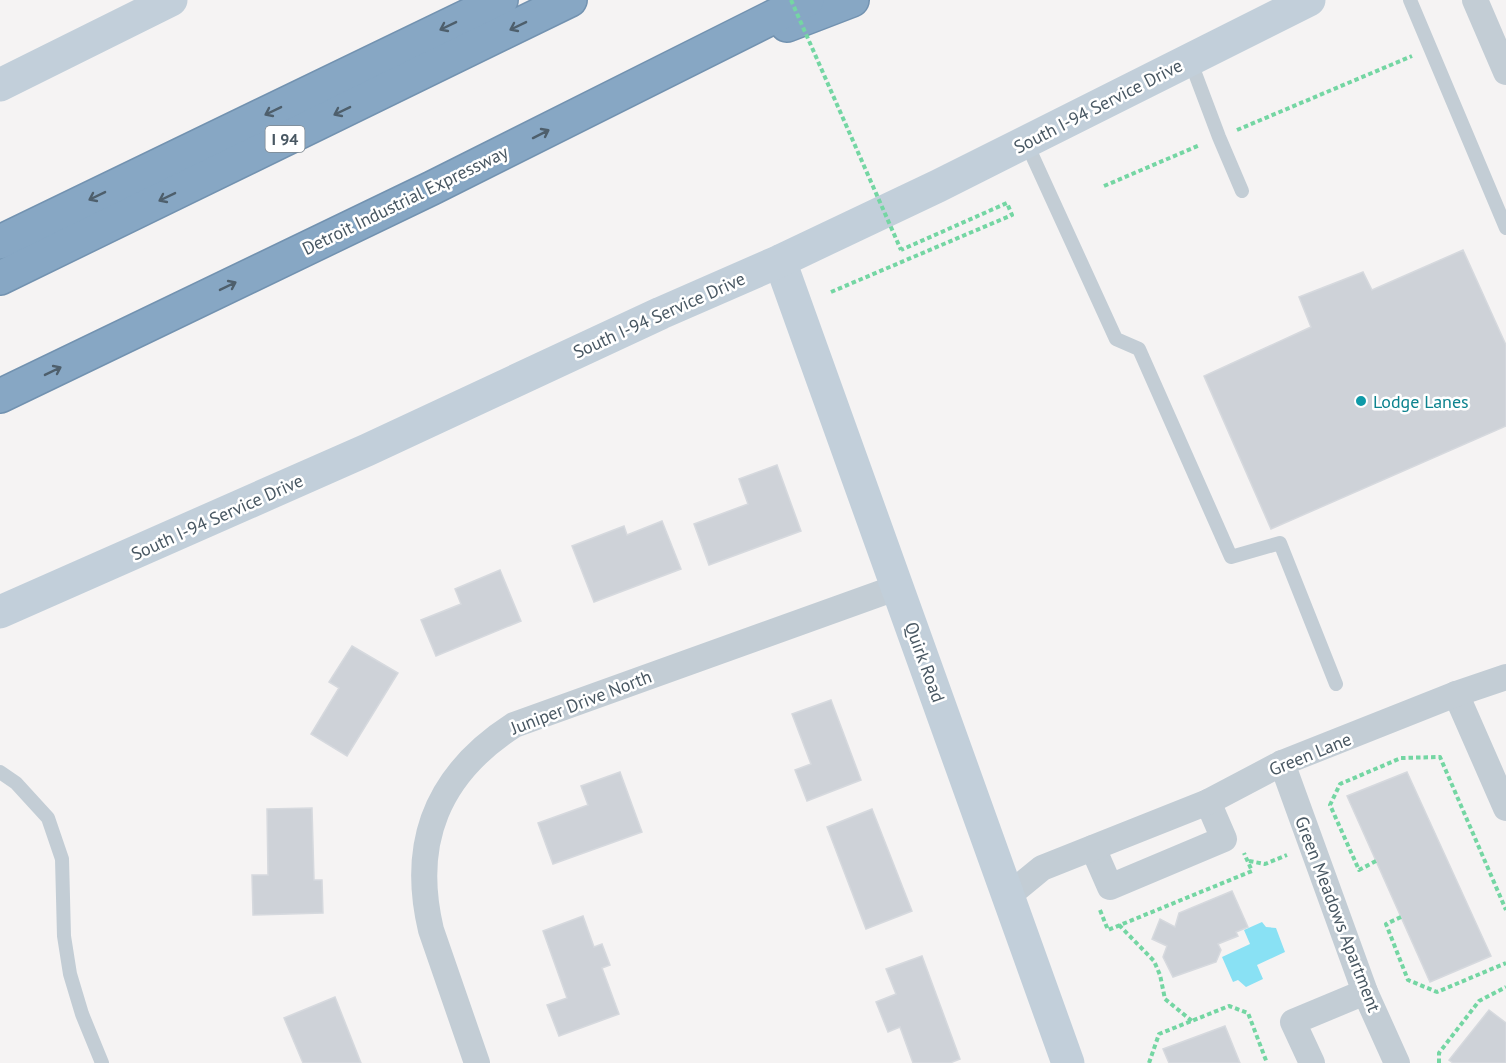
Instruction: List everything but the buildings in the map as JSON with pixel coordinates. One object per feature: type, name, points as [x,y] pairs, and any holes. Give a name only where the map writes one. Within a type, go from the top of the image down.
[{"type":"highway","name":"I 94","points":[[0,242],[501,0]]},
{"type":"highway","name":"I 94","points":[[0,278],[570,0]]},
{"type":"highway","name":"Detroit Industrial Expressway","points":[[0,396],[432,188],[807,0]]},
{"type":"highway","points":[[673,68],[852,0]]},
{"type":"street","points":[[0,85],[171,0]]},
{"type":"street","name":"South I-94 Service Drive","points":[[0,612],[356,455],[661,313],[780,261],[1026,142],[1309,0]]},
{"type":"street","points":[[1475,0],[1506,72]]},
{"type":"street","name":"Quirk Road","points":[[780,261],[1068,1063]]},
{"type":"street","name":"Juniper Drive North","points":[[477,1061],[431,930],[423,878],[426,849],[436,813],[449,786],[463,767],[478,751],[514,725],[898,587]]},
{"type":"street","name":"Green Lane","points":[[1008,896],[1042,868],[1208,801],[1282,763],[1456,694],[1506,677]]},
{"type":"street","points":[[1456,694],[1506,808]]},
{"type":"street","name":"Green Meadows Apartment","points":[[1282,763],[1365,992],[1397,1063]]},
{"type":"street","points":[[1093,848],[1110,887],[1224,839],[1208,801]]},
{"type":"street","points":[[1312,1063],[1293,1022],[1365,992]]},
{"type":"lane","points":[[1410,0],[1506,228]]},
{"type":"lane","points":[[1190,60],[1242,191]]},
{"type":"lane","points":[[1026,142],[1116,339],[1139,349],[1231,557],[1280,543],[1336,684]]},
{"type":"lane","points":[[0,772],[16,783],[48,818],[62,858],[64,936],[70,974],[82,1014],[102,1063]]},
{"type":"path","points":[[791,0],[901,250],[1007,203],[1012,215],[831,292]]},
{"type":"path","points":[[1233,132],[1413,56]]},
{"type":"path","points":[[1104,186],[1202,145]]},
{"type":"path","points":[[1376,861],[1359,870],[1330,805],[1340,784],[1401,758],[1440,757],[1506,910]]},
{"type":"path","points":[[1100,909],[1108,930],[1252,871],[1243,851]]},
{"type":"path","points":[[1248,861],[1265,864],[1287,855]]},
{"type":"path","points":[[1401,916],[1386,924],[1408,980],[1437,992],[1506,963]]},
{"type":"path","points":[[1119,925],[1154,961],[1160,975],[1165,999],[1192,1021]]},
{"type":"path","points":[[1439,1063],[1439,1053],[1479,1001],[1506,987]]},
{"type":"path","points":[[1149,1063],[1159,1034],[1229,1006],[1248,1013],[1267,1063]]},
{"type":"water","points":[[1262,922],[1266,927],[1276,928],[1285,952],[1257,965],[1263,979],[1246,987],[1238,980],[1233,982],[1222,957],[1250,944],[1244,930]]},
{"type":"place","name":"Lodge Lanes","points":[[1361,401]]}]
